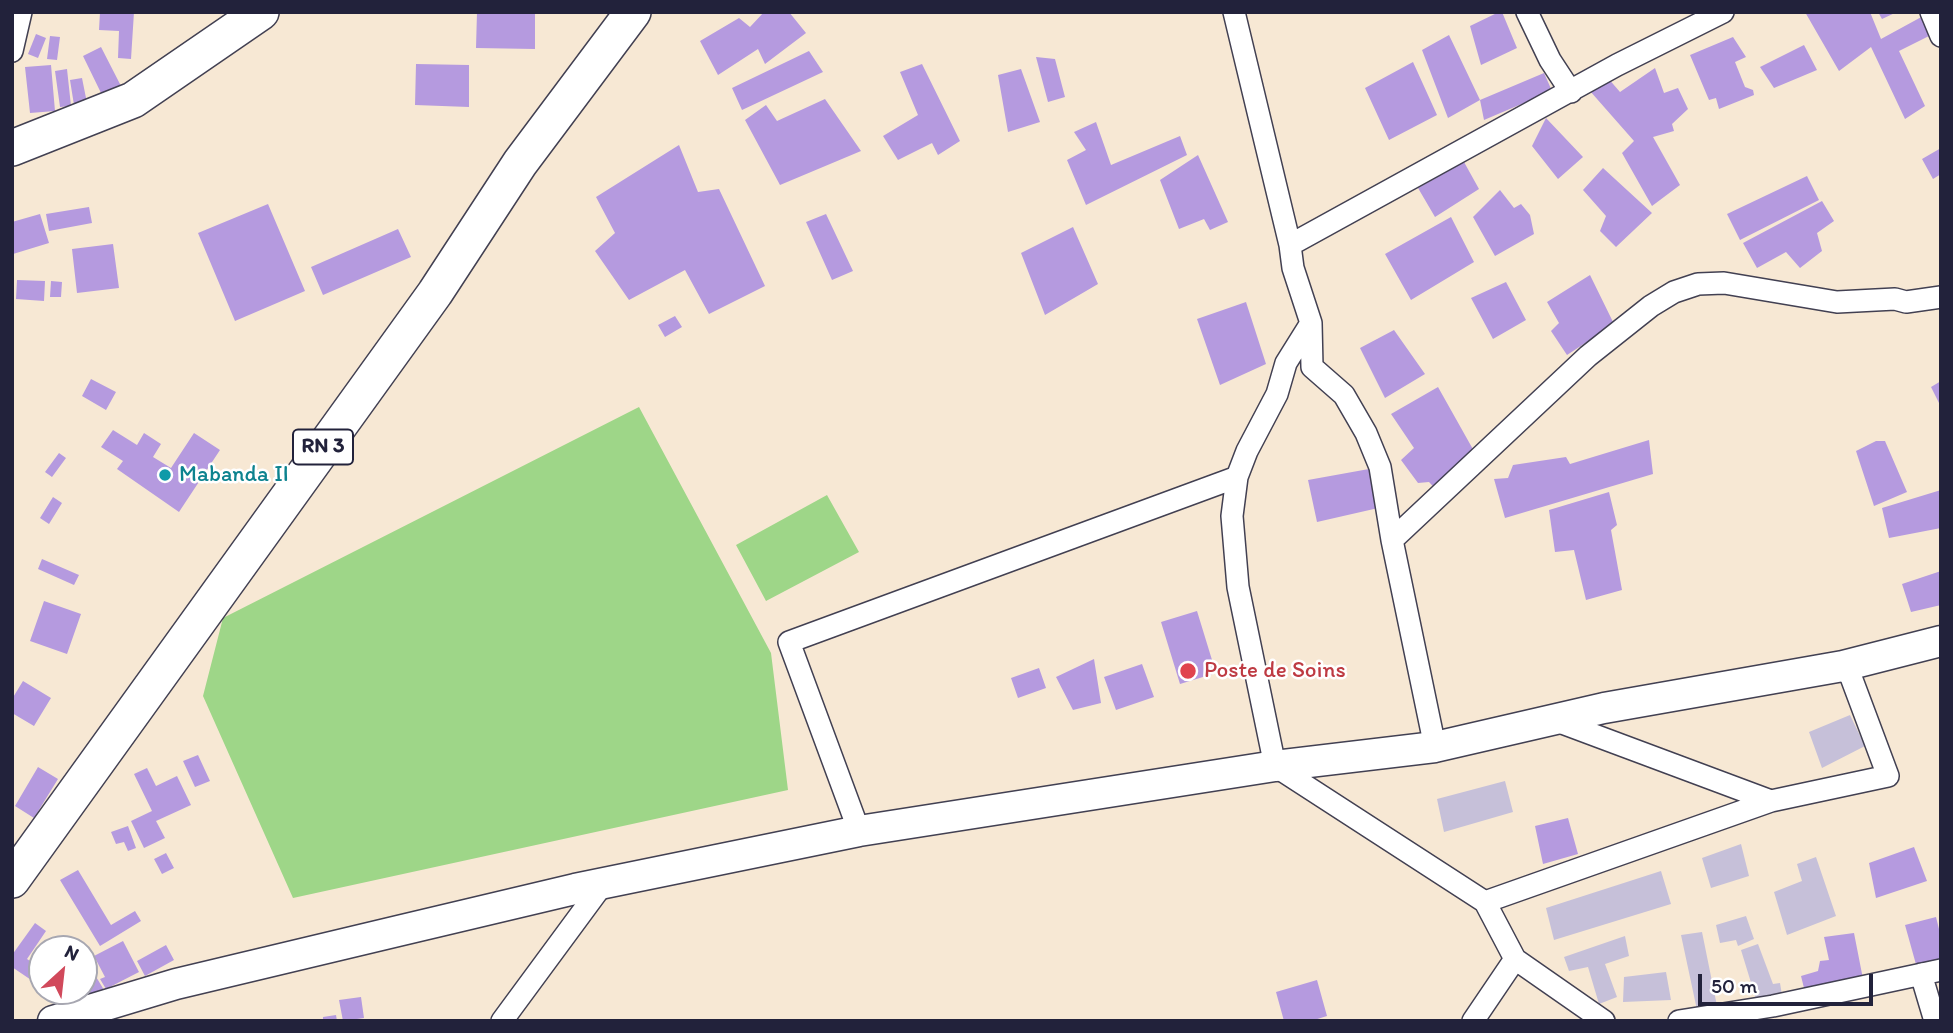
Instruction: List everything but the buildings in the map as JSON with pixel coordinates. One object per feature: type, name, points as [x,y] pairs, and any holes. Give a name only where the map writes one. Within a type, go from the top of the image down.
[{"type":"highway","points":[[13,143],[133,100],[261,12]]},
{"type":"highway","name":"RN 3","points":[[12,880],[435,293],[520,163],[634,12]]},
{"type":"main road","points":[[53,1021],[176,984],[603,884],[859,831],[1275,766],[1435,747],[1604,708],[1843,666],[1941,641]]},
{"type":"street","points":[[12,51],[21,12]]},
{"type":"street","points":[[1234,12],[1290,245],[1293,268],[1311,323],[1312,366],[1344,395],[1366,433],[1380,467],[1392,540],[1435,747]]},
{"type":"street","points":[[1527,12],[1550,60],[1571,92]]},
{"type":"street","points":[[1290,245],[1723,12]]},
{"type":"street","points":[[1931,12],[1941,36]]},
{"type":"street","points":[[1392,540],[1588,356],[1651,306],[1674,292],[1698,284],[1724,283],[1838,302],[1895,299],[1906,302],[1941,297]]},
{"type":"street","points":[[1311,323],[1286,363],[1277,394],[1237,477],[1232,516],[1238,587],[1275,766],[1485,902],[1515,959],[1604,1021]]},
{"type":"street","points":[[859,831],[789,642],[1237,477]]},
{"type":"street","points":[[1485,902],[1771,801],[1888,776],[1851,677],[1843,666]]},
{"type":"street","points":[[1554,720],[1771,801]]},
{"type":"street","points":[[502,1021],[603,884]]},
{"type":"street","points":[[1473,1021],[1515,959]]},
{"type":"street","points":[[1679,1021],[1774,1013],[1931,972],[1935,1021]]},
{"type":"shaded area","points":[[1850,715],[1865,746],[1822,768],[1809,732]]},
{"type":"shaded area","points":[[1505,781],[1513,812],[1444,832],[1437,799]]},
{"type":"shaded area","points":[[1741,844],[1749,876],[1711,888],[1702,858]]},
{"type":"shaded area","points":[[1816,857],[1836,916],[1787,935],[1774,892],[1802,881],[1797,864]]},
{"type":"shaded area","points":[[1661,871],[1671,904],[1554,940],[1546,908]]},
{"type":"shaded area","points":[[1746,916],[1754,939],[1738,946],[1736,940],[1720,943],[1716,925]]},
{"type":"shaded area","points":[[1702,932],[1717,1006],[1697,1010],[1681,935]]},
{"type":"shaded area","points":[[1625,936],[1629,956],[1605,964],[1617,997],[1599,1004],[1588,967],[1569,971],[1564,957]]},
{"type":"shaded area","points":[[1758,944],[1773,984],[1780,983],[1782,995],[1756,999],[1741,950]]},
{"type":"shaded area","points":[[1666,972],[1671,1000],[1623,1002],[1624,977]]},
{"type":"green space","points":[[639,407],[771,653],[788,790],[293,898],[203,696],[223,618]]},
{"type":"green space","points":[[827,495],[859,552],[766,601],[736,545]]},
{"type":"place","name":"Mabanda II","points":[[165,475]]},
{"type":"place","name":"Poste de Soins","points":[[1188,671]]}]
